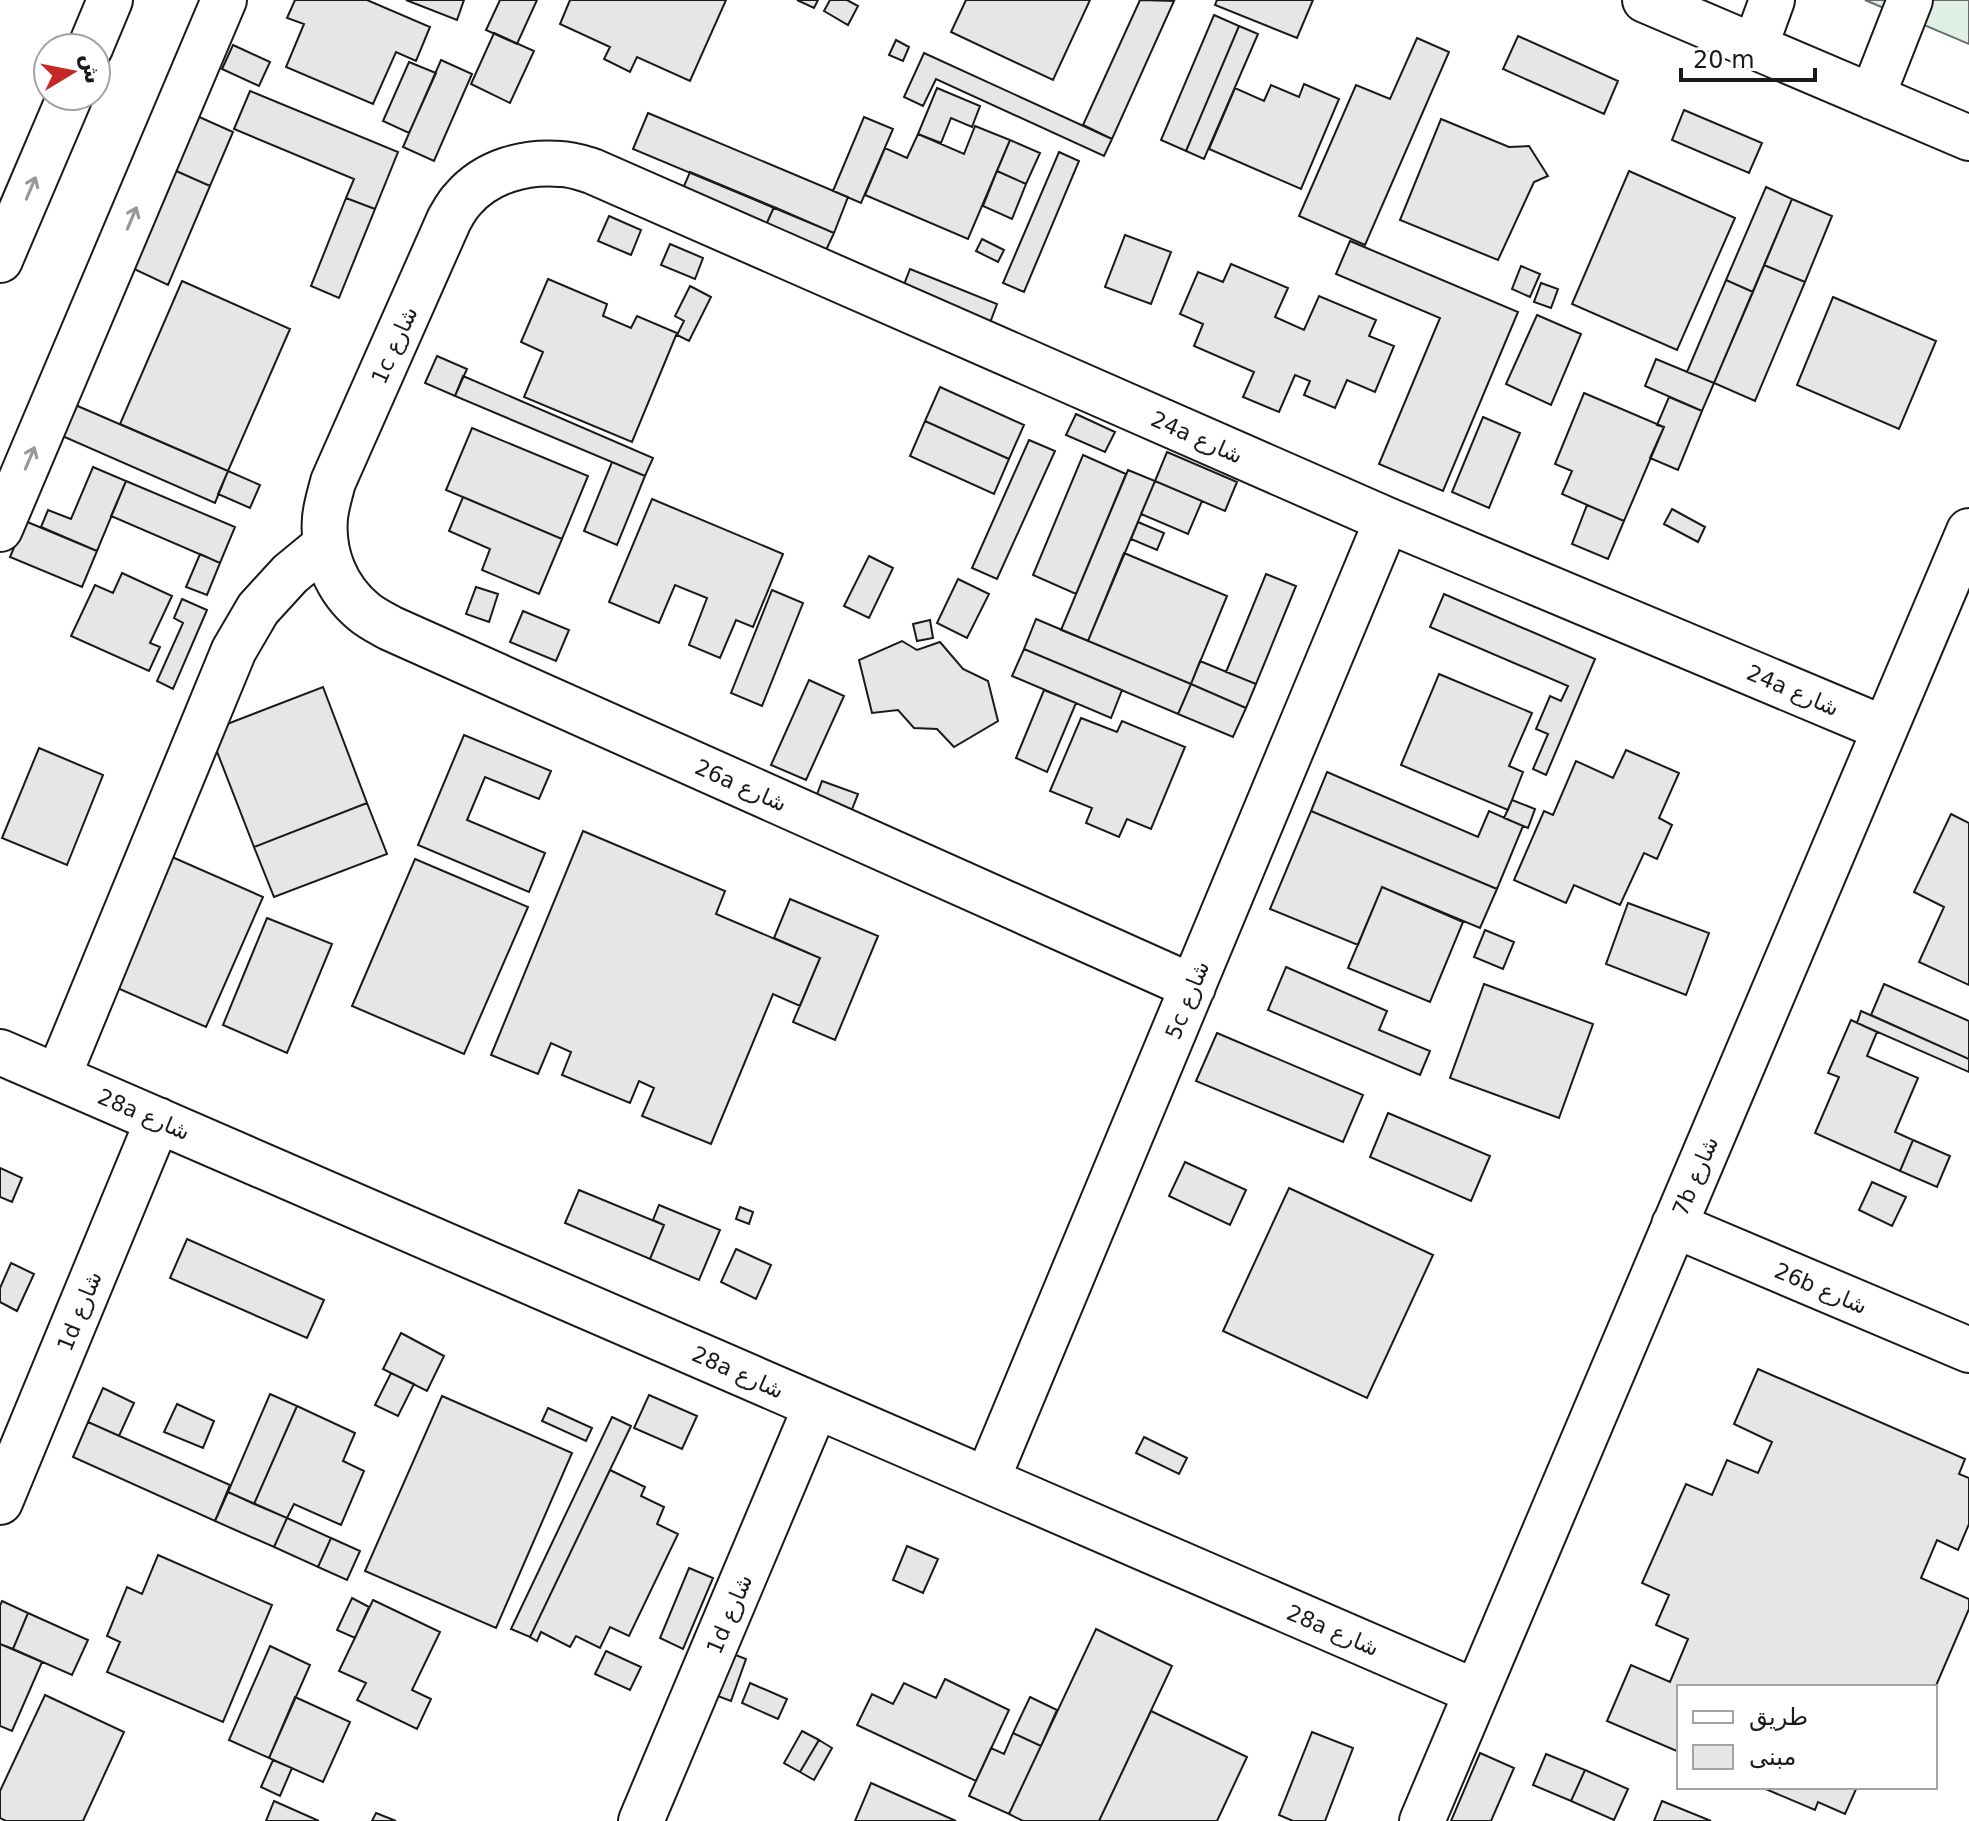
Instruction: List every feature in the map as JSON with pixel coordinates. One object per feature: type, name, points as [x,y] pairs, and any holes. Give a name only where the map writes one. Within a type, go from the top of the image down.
[{"type":"street","points":[[97,32],[110,0]]},
{"type":"street","points":[[0,529],[224,0]]},
{"type":"street","points":[[1645,0],[1969,138]]},
{"type":"street","points":[[1755,47],[1772,0]]},
{"type":"street","points":[[1872,97],[1910,0]]},
{"type":"street","points":[[0,260],[63,112]]},
{"type":"street","name":"24a شارع","points":[[506,170],[534,164],[563,164],[592,171],[1387,520],[1885,729]]},
{"type":"street","name":"1c شارع","points":[[324,546],[325,516],[333,482],[449,220],[462,199],[481,182],[506,170]]},
{"type":"street","name":"5c شارع","points":[[987,1480],[1387,520]]},
{"type":"street","name":"7b شارع","points":[[1422,1821],[1969,531]]},
{"type":"street","points":[[58,1077],[234,650],[258,609],[290,574],[324,546]]},
{"type":"street","name":"26a شارع","points":[[324,546],[332,571],[345,594],[365,613],[390,628],[1193,987]]},
{"type":"street","name":"28a شارع","points":[[0,1052],[1476,1692]]},
{"type":"street","name":"1d شارع","points":[[0,1502],[158,1120]]},
{"type":"street","name":"26b شارع","points":[[1674,1225],[1969,1350]]},
{"type":"street","name":"1d شارع","points":[[641,1821],[816,1406]]},
{"type":"green space","points":[[1865,0],[1969,0],[1969,44]]},
{"type":"building","points":[[295,0],[367,0],[430,27],[416,61],[396,52],[373,104],[286,67],[304,24],[287,18]]},
{"type":"building","points":[[406,0],[464,0],[457,20]]},
{"type":"building","points":[[500,0],[537,0],[517,44],[486,30]]},
{"type":"building","points":[[570,0],[726,0],[690,81],[637,57],[630,72],[604,59],[610,47],[560,24]]},
{"type":"building","points":[[797,0],[818,0],[814,8]]},
{"type":"building","points":[[830,0],[847,0],[858,6],[848,25],[824,11]]},
{"type":"building","points":[[966,0],[1090,0],[1053,80],[951,32]]},
{"type":"building","points":[[1140,0],[1174,1],[1112,139],[1083,125]]},
{"type":"building","points":[[1217,0],[1313,0],[1297,38],[1215,5]]},
{"type":"building","points":[[1214,15],[1239,26],[1186,151],[1161,140]]},
{"type":"building","points":[[1239,26],[1258,34],[1204,159],[1186,151]]},
{"type":"building","points":[[494,33],[534,51],[510,103],[471,84]]},
{"type":"building","points":[[1518,36],[1618,81],[1604,114],[1503,69]]},
{"type":"building","points":[[1417,38],[1449,52],[1365,245],[1299,216],[1356,85],[1390,99]]},
{"type":"building","points":[[896,40],[909,47],[903,61],[889,55]]},
{"type":"building","points":[[233,45],[270,62],[259,86],[222,69]]},
{"type":"building","points":[[924,53],[1112,139],[1104,156],[936,79],[923,106],[904,97]]},
{"type":"building","points":[[441,60],[472,74],[434,161],[403,147]]},
{"type":"building","points":[[409,62],[436,73],[409,133],[383,121]]},
{"type":"building","points":[[1304,84],[1339,99],[1301,189],[1209,149],[1235,88],[1264,101],[1271,85],[1299,97]]},
{"type":"building","points":[[937,88],[980,106],[972,127],[951,118],[941,143],[918,134]]},
{"type":"building","points":[[250,91],[398,152],[375,209],[346,198],[354,179],[234,129]]},
{"type":"building","points":[[1684,110],[1762,143],[1749,173],[1672,140]]},
{"type":"building","points":[[648,113],[848,197],[834,233],[633,149]]},
{"type":"building","points":[[197,116],[233,132],[210,186],[174,170]]},
{"type":"building","points":[[864,117],[893,129],[861,203],[833,191]]},
{"type":"building","points":[[1441,119],[1509,147],[1529,146],[1548,176],[1534,182],[1498,260],[1400,220]]},
{"type":"building","points":[[975,126],[1010,140],[968,239],[865,195],[885,148],[907,158],[918,134],[964,154]]},
{"type":"building","points":[[1010,140],[1040,153],[1026,184],[997,171]]},
{"type":"building","points":[[1059,152],[1079,161],[1024,292],[1003,283]]},
{"type":"building","points":[[174,170],[210,186],[168,285],[132,268]]},
{"type":"building","points":[[997,171],[1026,184],[1012,219],[983,206]]},
{"type":"building","points":[[1629,171],[1735,218],[1677,350],[1572,304]]},
{"type":"building","points":[[690,172],[774,207],[761,236],[678,200]]},
{"type":"building","points":[[1766,187],[1792,199],[1753,292],[1726,280]]},
{"type":"building","points":[[346,198],[375,209],[339,298],[311,286]]},
{"type":"building","points":[[1792,199],[1832,216],[1805,282],[1764,265]]},
{"type":"building","points":[[774,207],[834,233],[821,261],[761,236]]},
{"type":"building","points":[[609,216],[641,230],[631,255],[598,241]]},
{"type":"building","points":[[1125,235],[1171,252],[1151,304],[1105,287]]},
{"type":"building","points":[[982,239],[1004,250],[998,262],[976,251]]},
{"type":"building","points":[[1350,241],[1518,312],[1443,491],[1379,464],[1440,318],[1336,274]]},
{"type":"building","points":[[670,244],[703,258],[695,279],[661,265]]},
{"type":"building","points":[[1231,264],[1288,288],[1275,317],[1304,330],[1319,296],[1376,320],[1369,336],[1394,346],[1375,392],[1347,380],[1335,408],[1304,395],[1310,381],[1295,375],[1279,412],[1243,397],[1254,372],[1194,346],[1203,324],[1180,314],[1198,272],[1223,282]]},
{"type":"building","points":[[1764,265],[1805,282],[1755,401],[1714,383]]},
{"type":"building","points":[[1521,266],[1540,274],[1530,297],[1512,289]]},
{"type":"building","points":[[910,269],[997,304],[987,331],[900,295]]},
{"type":"building","points":[[548,279],[607,304],[603,316],[631,328],[637,316],[677,333],[632,442],[524,397],[543,352],[521,342]]},
{"type":"building","points":[[1726,280],[1753,292],[1714,383],[1687,372]]},
{"type":"building","points":[[182,281],[290,329],[228,471],[120,424]]},
{"type":"building","points":[[1541,283],[1558,289],[1551,308],[1534,302]]},
{"type":"building","points":[[690,286],[711,297],[689,341],[677,335],[684,321],[675,316]]},
{"type":"building","points":[[1833,297],[1936,341],[1899,429],[1797,385]]},
{"type":"building","points":[[1537,315],[1581,334],[1551,405],[1506,384]]},
{"type":"building","points":[[437,356],[467,369],[455,396],[425,383]]},
{"type":"building","points":[[1656,359],[1714,383],[1702,411],[1645,386]]},
{"type":"building","points":[[463,376],[653,458],[645,476],[455,396]]},
{"type":"building","points":[[940,387],[1024,425],[1009,459],[925,421]]},
{"type":"building","points":[[1584,393],[1664,427],[1624,521],[1562,494],[1572,471],[1555,464]]},
{"type":"building","points":[[1669,397],[1702,411],[1678,470],[1650,458],[1664,427],[1657,425]]},
{"type":"building","points":[[73,404],[228,471],[215,503],[60,435]]},
{"type":"building","points":[[1076,414],[1115,432],[1105,452],[1066,435]]},
{"type":"building","points":[[1483,417],[1520,433],[1489,508],[1452,492]]},
{"type":"building","points":[[925,421],[1009,459],[994,494],[910,456]]},
{"type":"building","points":[[472,428],[588,476],[562,539],[446,490]]},
{"type":"building","points":[[1029,440],[1055,451],[997,579],[972,568]]},
{"type":"building","points":[[1167,452],[1237,482],[1225,511],[1155,481]]},
{"type":"building","points":[[1083,455],[1126,474],[1076,594],[1033,575]]},
{"type":"building","points":[[612,462],[645,476],[617,545],[584,531]]},
{"type":"building","points":[[93,467],[126,481],[97,551],[41,527],[48,510],[71,519]]},
{"type":"building","points":[[1128,470],[1155,481],[1088,641],[1061,630]]},
{"type":"building","points":[[228,471],[260,485],[250,508],[218,494]]},
{"type":"building","points":[[126,481],[235,527],[220,563],[111,516]]},
{"type":"building","points":[[1155,481],[1202,501],[1188,534],[1141,514]]},
{"type":"building","points":[[463,497],[562,539],[539,594],[482,570],[490,549],[449,531]]},
{"type":"building","points":[[652,499],[783,554],[753,627],[736,620],[720,658],[689,645],[707,598],[675,585],[659,623],[609,602]]},
{"type":"building","points":[[1587,505],[1624,521],[1608,559],[1572,544]]},
{"type":"building","points":[[1672,509],[1705,527],[1698,542],[1664,524]]},
{"type":"building","points":[[25,521],[97,551],[82,587],[10,557]]},
{"type":"building","points":[[1138,522],[1164,533],[1157,550],[1131,539]]},
{"type":"building","points":[[1124,553],[1227,596],[1191,684],[1088,641]]},
{"type":"building","points":[[200,554],[220,563],[207,595],[186,587]]},
{"type":"building","points":[[869,556],[893,568],[869,618],[844,606]]},
{"type":"building","points":[[122,573],[172,596],[150,643],[160,647],[149,671],[71,636],[95,585],[113,593]]},
{"type":"building","points":[[1266,574],[1296,586],[1256,684],[1226,672]]},
{"type":"building","points":[[958,579],[989,594],[967,638],[937,623]]},
{"type":"building","points":[[476,587],[498,594],[489,622],[466,614]]},
{"type":"building","points":[[772,590],[803,603],[762,706],[731,693]]},
{"type":"building","points":[[1444,594],[1595,659],[1546,775],[1533,769],[1548,734],[1536,729],[1550,696],[1561,701],[1568,686],[1430,627]]},
{"type":"building","points":[[182,599],[207,610],[173,689],[157,681],[183,623],[174,618]]},
{"type":"building","points":[[523,611],[569,630],[556,661],[510,642]]},
{"type":"building","points":[[1036,619],[1191,684],[1178,714],[1024,649]]},
{"type":"building","points":[[930,620],[933,638],[917,641],[913,624]]},
{"type":"building","points":[[902,641],[917,650],[940,642],[963,669],[988,681],[998,721],[954,747],[937,729],[914,728],[898,710],[872,713],[859,660]]},
{"type":"building","points":[[1024,649],[1122,690],[1111,718],[1012,676]]},
{"type":"building","points":[[1200,661],[1256,684],[1246,708],[1191,684]]},
{"type":"building","points":[[1439,674],[1532,713],[1509,766],[1523,772],[1508,810],[1401,765]]},
{"type":"building","points":[[809,680],[844,696],[806,780],[771,765]]},
{"type":"building","points":[[1191,684],[1246,708],[1233,737],[1178,714]]},
{"type":"building","points":[[323,687],[367,803],[254,847],[209,731]]},
{"type":"building","points":[[1044,690],[1076,703],[1047,772],[1016,758]]},
{"type":"building","points":[[1081,718],[1117,732],[1122,721],[1185,747],[1151,829],[1127,819],[1119,837],[1086,823],[1092,808],[1050,791]]},
{"type":"building","points":[[464,735],[551,771],[539,799],[485,777],[467,820],[545,853],[529,892],[418,845]]},
{"type":"building","points":[[39,748],[103,775],[67,865],[2,838]]},
{"type":"building","points":[[1626,750],[1679,773],[1659,818],[1672,825],[1657,859],[1644,853],[1620,905],[1574,885],[1566,903],[1514,880],[1544,811],[1553,815],[1576,761],[1613,778]]},
{"type":"building","points":[[1327,772],[1478,837],[1489,811],[1523,826],[1497,889],[1311,811]]},
{"type":"building","points":[[822,781],[858,794],[847,822],[812,808]]},
{"type":"building","points":[[1512,800],[1535,809],[1528,828],[1504,818]]},
{"type":"building","points":[[367,803],[387,854],[274,897],[254,847]]},
{"type":"building","points":[[1311,811],[1497,889],[1480,928],[1382,887],[1358,945],[1270,909]]},
{"type":"building","points":[[1951,814],[1969,823],[1969,985],[1919,962],[1944,907],[1914,892]]},
{"type":"building","points":[[583,831],[725,891],[716,914],[820,958],[800,1006],[773,994],[711,1144],[642,1116],[654,1088],[639,1081],[630,1103],[562,1075],[571,1052],[551,1043],[538,1074],[491,1055]]},
{"type":"building","points":[[163,853],[263,897],[206,1027],[106,983]]},
{"type":"building","points":[[415,859],[528,907],[464,1054],[352,1006]]},
{"type":"building","points":[[1382,887],[1463,922],[1430,1002],[1348,968]]},
{"type":"building","points":[[790,899],[878,936],[835,1040],[793,1022],[820,958],[774,938]]},
{"type":"building","points":[[1628,903],[1709,933],[1686,995],[1606,964]]},
{"type":"building","points":[[267,918],[332,944],[287,1053],[223,1025]]},
{"type":"building","points":[[1485,930],[1514,942],[1503,969],[1474,957]]},
{"type":"building","points":[[1286,967],[1387,1011],[1379,1030],[1430,1051],[1420,1075],[1268,1010]]},
{"type":"building","points":[[1484,984],[1593,1024],[1559,1118],[1450,1078]]},
{"type":"building","points":[[1884,984],[1969,1021],[1969,1059],[1871,1015]]},
{"type":"building","points":[[1861,1011],[1969,1059],[1969,1072],[1857,1023]]},
{"type":"building","points":[[1851,1020],[1877,1032],[1867,1056],[1918,1078],[1895,1132],[1913,1140],[1900,1171],[1815,1133],[1839,1077],[1828,1073]]},
{"type":"building","points":[[1217,1033],[1363,1095],[1343,1142],[1196,1081]]},
{"type":"building","points":[[1388,1113],[1490,1156],[1471,1201],[1370,1157]]},
{"type":"building","points":[[1913,1140],[1950,1156],[1937,1187],[1900,1171]]},
{"type":"building","points":[[1185,1162],[1246,1190],[1230,1225],[1169,1196]]},
{"type":"building","points":[[0,1168],[22,1178],[12,1202],[0,1197]]},
{"type":"building","points":[[1872,1182],[1906,1197],[1892,1226],[1859,1210]]},
{"type":"building","points":[[1289,1188],[1433,1255],[1367,1398],[1223,1331]]},
{"type":"building","points":[[579,1190],[664,1225],[650,1259],[565,1223]]},
{"type":"building","points":[[659,1205],[720,1230],[699,1280],[650,1259],[664,1225],[653,1220]]},
{"type":"building","points":[[740,1207],[753,1212],[749,1224],[736,1219]]},
{"type":"building","points":[[187,1239],[324,1300],[307,1338],[170,1278]]},
{"type":"building","points":[[736,1249],[771,1265],[756,1299],[721,1282]]},
{"type":"building","points":[[11,1263],[34,1274],[17,1311],[0,1302],[0,1288]]},
{"type":"building","points":[[401,1333],[444,1356],[427,1391],[383,1369]]},
{"type":"building","points":[[1758,1369],[1965,1459],[1959,1474],[1969,1478],[1969,1524],[1958,1550],[1937,1540],[1921,1578],[1969,1599],[1969,1609],[1936,1685],[1677,1685],[1677,1751],[1607,1721],[1631,1665],[1670,1682],[1688,1639],[1656,1625],[1669,1595],[1642,1583],[1686,1484],[1712,1495],[1727,1460],[1758,1473],[1772,1442],[1734,1424]]},
{"type":"building","points":[[391,1373],[414,1384],[398,1416],[375,1405]]},
{"type":"building","points":[[103,1388],[134,1403],[119,1436],[88,1422]]},
{"type":"building","points":[[270,1394],[297,1406],[254,1504],[228,1492]]},
{"type":"building","points":[[649,1395],[697,1416],[682,1449],[634,1428]]},
{"type":"building","points":[[442,1396],[572,1453],[496,1628],[365,1571]]},
{"type":"building","points":[[177,1404],[214,1421],[203,1448],[164,1432]]},
{"type":"building","points":[[297,1406],[355,1433],[343,1461],[364,1471],[341,1525],[294,1504],[287,1518],[254,1504]]},
{"type":"building","points":[[548,1408],[592,1428],[586,1441],[542,1421]]},
{"type":"building","points":[[612,1417],[631,1426],[530,1637],[511,1629]]},
{"type":"building","points":[[88,1422],[230,1485],[215,1521],[73,1457]]},
{"type":"building","points":[[1144,1437],[1187,1458],[1179,1474],[1136,1453]]},
{"type":"building","points":[[610,1470],[645,1487],[641,1496],[664,1507],[657,1524],[678,1534],[629,1636],[610,1627],[600,1648],[576,1636],[570,1647],[541,1632],[537,1641],[530,1637]]},
{"type":"building","points":[[228,1492],[287,1518],[274,1547],[215,1521]]},
{"type":"building","points":[[287,1518],[331,1538],[318,1567],[274,1547]]},
{"type":"building","points":[[331,1538],[360,1551],[347,1580],[318,1567]]},
{"type":"building","points":[[907,1546],[938,1559],[923,1593],[893,1580]]},
{"type":"building","points":[[158,1555],[272,1605],[223,1722],[107,1672],[120,1642],[107,1636],[127,1587],[142,1594]]},
{"type":"building","points":[[689,1568],[713,1578],[683,1649],[660,1638]]},
{"type":"building","points":[[352,1598],[369,1607],[355,1638],[337,1630]]},
{"type":"building","points":[[373,1600],[440,1632],[412,1690],[431,1699],[417,1729],[357,1700],[366,1683],[339,1671]]},
{"type":"building","points":[[2,1601],[28,1613],[13,1649],[0,1644]]},
{"type":"building","points":[[28,1613],[88,1640],[72,1675],[13,1649]]},
{"type":"building","points":[[1096,1629],[1172,1666],[1099,1821],[1023,1821],[1009,1814]]},
{"type":"building","points":[[0,1644],[42,1662],[12,1731],[0,1726]]},
{"type":"building","points":[[270,1646],[310,1665],[269,1758],[229,1740]]},
{"type":"building","points":[[606,1651],[641,1667],[630,1690],[595,1674]]},
{"type":"building","points":[[728,1652],[746,1659],[731,1701],[712,1694]]},
{"type":"building","points":[[945,1679],[1009,1710],[976,1781],[857,1725],[872,1694],[893,1704],[904,1683],[936,1698]]},
{"type":"building","points":[[750,1683],[787,1699],[778,1719],[742,1703]]},
{"type":"building","points":[[45,1695],[124,1732],[83,1821],[6,1821],[0,1818],[0,1791]]},
{"type":"building","points":[[295,1697],[350,1722],[323,1782],[269,1758]]},
{"type":"building","points":[[1030,1697],[1057,1710],[1041,1746],[1013,1733]]},
{"type":"building","points":[[1151,1711],[1247,1757],[1217,1821],[1099,1821]]},
{"type":"building","points":[[802,1731],[819,1740],[800,1772],[784,1763]]},
{"type":"building","points":[[1312,1732],[1353,1748],[1325,1821],[1293,1821],[1279,1815]]},
{"type":"building","points":[[1013,1733],[1041,1746],[1009,1814],[969,1796],[991,1748],[1004,1754]]},
{"type":"building","points":[[819,1740],[832,1748],[814,1780],[800,1772]]},
{"type":"building","points":[[1480,1753],[1514,1768],[1491,1821],[1451,1821]]},
{"type":"building","points":[[1546,1754],[1585,1770],[1571,1801],[1533,1785]]},
{"type":"building","points":[[273,1760],[292,1768],[280,1796],[261,1787]]},
{"type":"building","points":[[1585,1770],[1628,1789],[1614,1820],[1571,1801]]},
{"type":"building","points":[[871,1783],[956,1821],[855,1821]]},
{"type":"building","points":[[1766,1789],[1856,1789],[1845,1814],[1818,1802],[1815,1810]]},
{"type":"building","points":[[274,1801],[319,1821],[266,1821]]},
{"type":"building","points":[[1662,1801],[1711,1821],[1654,1821]]},
{"type":"building","points":[[376,1813],[396,1821],[372,1821]]}]
